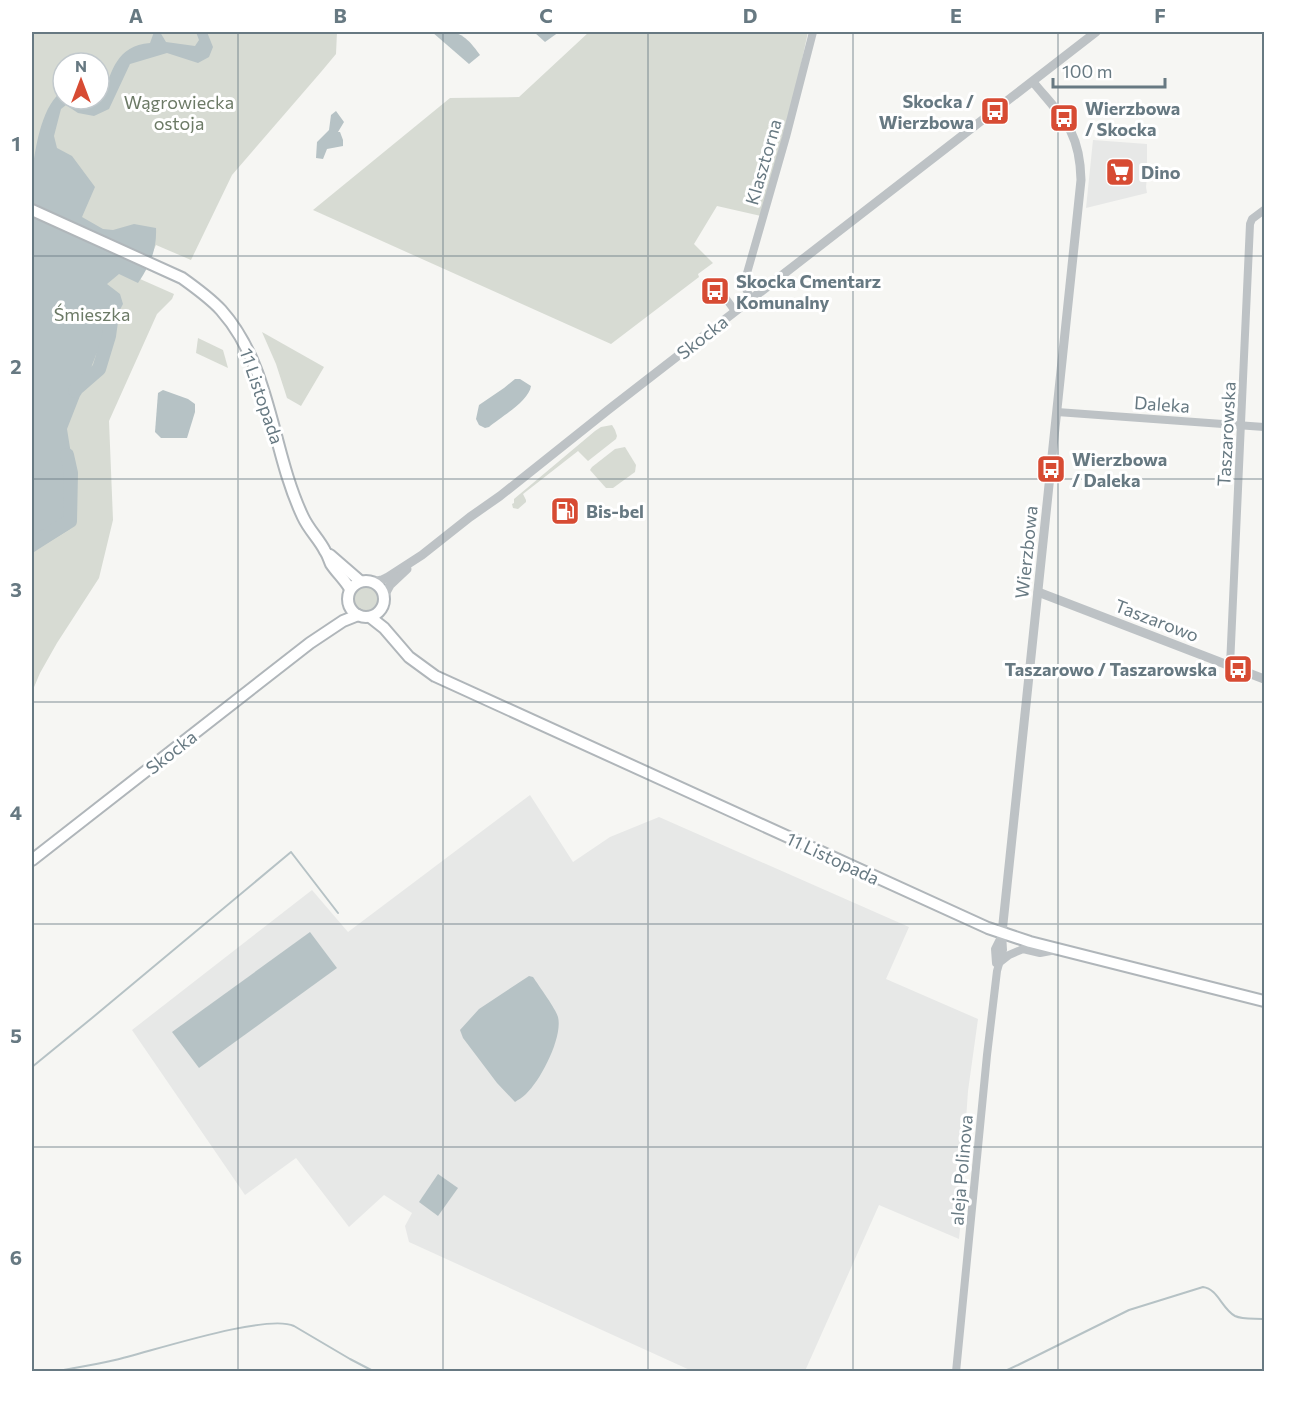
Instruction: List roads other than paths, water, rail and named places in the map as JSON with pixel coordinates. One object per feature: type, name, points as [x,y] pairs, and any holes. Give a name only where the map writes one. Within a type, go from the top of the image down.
[{"type":"main road","name":"11 Listopada","points":[[32,210],[182,278],[220,309],[243,340],[260,378],[283,460],[302,516],[325,551],[360,581]]},
{"type":"main road","name":"11 Listopada","points":[[325,551],[330,563],[350,589]]},
{"type":"main road","points":[[360,581],[372,582],[382,590],[383,602],[379,611],[364,616],[353,612],[348,602],[350,589],[360,581]]},
{"type":"main road","name":"Skocka","points":[[310,643],[348,602]]},
{"type":"main road","name":"11 Listopada","points":[[383,602],[387,620],[419,665]]},
{"type":"main road","name":"11 Listopada","points":[[364,616],[384,628],[410,657],[442,680],[934,904],[1002,933],[1264,1002]]},
{"type":"main road","name":"Skocka","points":[[32,860],[310,643],[343,621],[364,616]]},
{"type":"street","name":"Klasztorna","points":[[751,299],[745,280],[813,32]]},
{"type":"street","name":"Skocka","points":[[383,602],[390,585],[422,555],[1096,32]]},
{"type":"street","name":"Wierzbowa","points":[[1002,933],[1080,201],[1081,162],[1072,132],[1064,118],[1033,82]]},
{"type":"street","name":"Taszarowska","points":[[1230,666],[1250,224],[1252,219],[1264,210]]},
{"type":"street","points":[[724,296],[735,311]]},
{"type":"street","name":"Daleka","points":[[1057,411],[1264,427]]},
{"type":"street","name":"Skocka","points":[[372,582],[388,577],[422,555]]},
{"type":"street","name":"Taszarowo","points":[[1038,592],[1264,679]]},
{"type":"street","name":"aleja Polinova","points":[[956,1371],[998,967],[995,949],[1002,933]]},
{"type":"street","points":[[998,967],[1008,955],[1023,949],[1040,953],[1061,950]]},
{"type":"waterway","points":[[75,391],[99,369],[109,336],[111,312]]},
{"type":"waterway","points":[[32,544],[70,521],[71,473],[67,455]]},
{"type":"waterway","points":[[32,1067],[291,852],[338,913]]},
{"type":"waterway","points":[[1003,1372],[1129,1310],[1203,1287],[1212,1291],[1235,1316],[1264,1319]]},
{"type":"waterway","points":[[52,1372],[115,1360],[234,1329],[280,1323],[294,1326],[375,1372]]},
{"type":"place","name":"Skocka / Wierzbowa","points":[[995,111]]},
{"type":"place","name":"Wierzbowa / Skocka","points":[[1064,118]]},
{"type":"place","name":"Dino","points":[[1120,172]]},
{"type":"place","name":"Skocka Cmentarz Komunalny","points":[[715,291]]},
{"type":"place","name":"Wierzbowa / Daleka","points":[[1051,469]]},
{"type":"place","name":"Bis-bel","points":[[565,511]]},
{"type":"place","name":"Taszarowo / Taszarowska","points":[[1238,669]]},
{"type":"park label","name":"Wągrowiecka ostoja","points":[[179,112]]},
{"type":"park label","name":"Śmieszka","points":[[92,314]]}]
